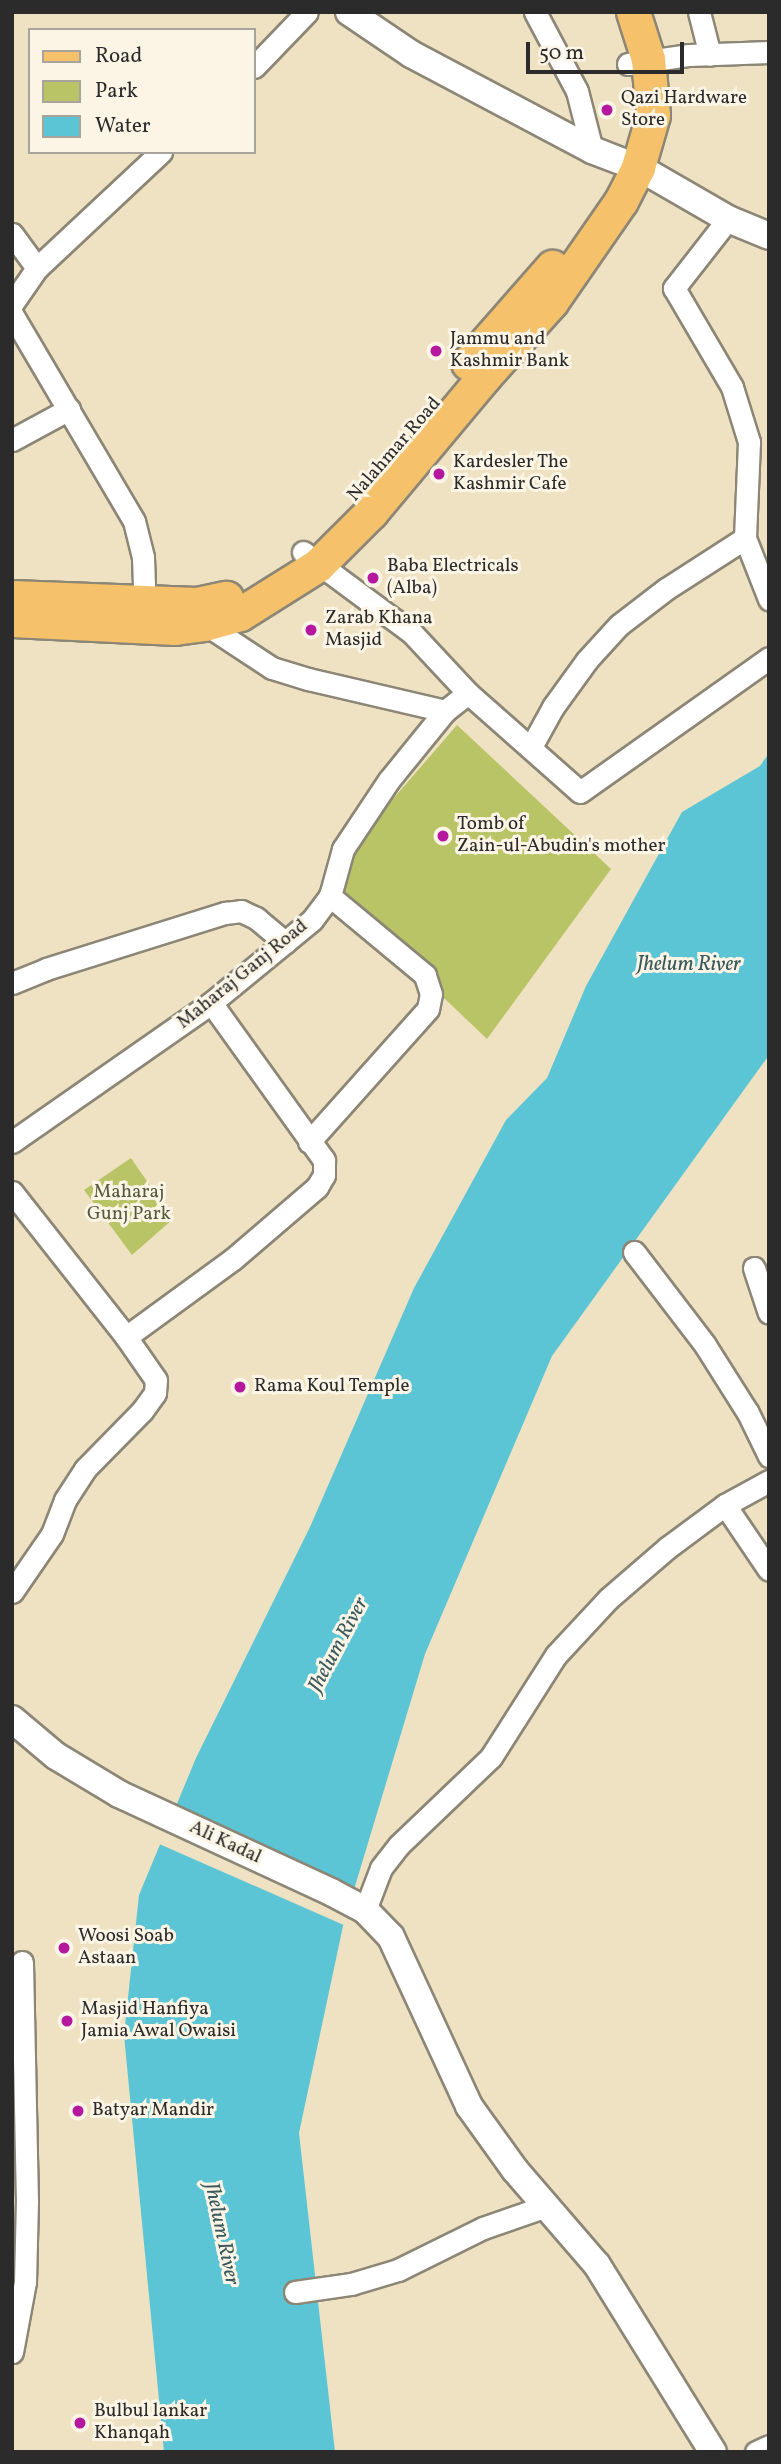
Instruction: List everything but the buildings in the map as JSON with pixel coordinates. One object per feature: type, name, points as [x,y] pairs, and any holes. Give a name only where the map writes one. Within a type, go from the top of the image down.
[{"type":"main road","points":[[12,597],[145,614],[175,628],[205,624],[240,614],[371,512],[483,377],[551,302],[604,230],[617,159],[653,115],[612,12]]},
{"type":"main road","points":[[634,12],[636,70]]},
{"type":"main road","points":[[12,620],[145,614],[222,600],[310,558]]},
{"type":"street","points":[[256,65],[307,12]]},
{"type":"street","points":[[349,12],[411,54],[728,219],[769,236]]},
{"type":"street","points":[[535,12],[617,159]]},
{"type":"street","points":[[699,12],[710,55]]},
{"type":"street","points":[[636,70],[710,55],[769,52]]},
{"type":"street","points":[[12,304],[37,268],[160,154]]},
{"type":"street","points":[[728,219],[674,288],[732,387],[749,442],[745,538],[769,599]]},
{"type":"street","points":[[12,234],[37,268]]},
{"type":"street","points":[[12,314],[134,521],[144,557],[145,614]]},
{"type":"street","points":[[12,440],[69,409]]},
{"type":"street","points":[[531,747],[553,707],[587,660],[619,625],[666,589],[745,538]]},
{"type":"street","points":[[310,558],[412,633],[468,693],[580,792],[769,658]]},
{"type":"street","points":[[205,624],[272,668],[445,711]]},
{"type":"street","name":"Maharaj Ganj Road","points":[[12,1142],[211,1003],[312,920],[330,896],[344,849],[389,780],[445,711],[468,693]]},
{"type":"street","points":[[309,1142],[428,1009],[431,994],[425,975],[330,896]]},
{"type":"street","points":[[12,984],[46,969],[225,913],[241,912],[256,918],[285,942]]},
{"type":"street","points":[[126,1337],[233,1259],[317,1187],[324,1175],[324,1160],[211,1003]]},
{"type":"street","points":[[12,1192],[126,1337],[156,1380],[155,1393],[142,1411],[85,1469],[65,1500],[52,1534],[12,1592]]},
{"type":"street","points":[[634,1252],[705,1345],[748,1413],[769,1456]]},
{"type":"street","points":[[754,1268],[769,1313]]},
{"type":"street","points":[[365,1910],[381,1868],[399,1845],[491,1757],[556,1655],[608,1599],[667,1548],[725,1505],[769,1481]]},
{"type":"street","points":[[725,1505],[769,1570]]},
{"type":"street","name":"Ali Kadal","points":[[12,1719],[55,1756],[119,1794],[331,1892],[365,1910],[391,1937],[469,2106],[515,2170],[597,2265],[713,2452]]},
{"type":"street","points":[[12,2352],[25,2282],[27,2202],[22,1962]]},
{"type":"street","points":[[295,2292],[351,2284],[398,2270],[483,2228],[546,2206]]},
{"type":"street","points":[[756,2452],[769,2446]]},
{"type":"green space","points":[[457,725],[611,869],[487,1039],[443,997],[430,973],[335,892],[348,851]]},
{"type":"green space","name":"Maharaj Gunj Park","points":[[131,1158],[173,1219],[132,1255],[84,1190]]},
{"type":"water","name":"Jhelum River","points":[[769,753],[769,1055],[552,1356],[425,1654],[343,1926],[299,2133],[335,2452],[164,2452],[124,2035],[139,1895],[196,1758],[310,1527],[414,1288],[506,1120],[547,1078],[586,986],[682,812],[760,766]]},
{"type":"pier","points":[[171,1810],[357,1891],[346,1926],[157,1843]]},
{"type":"place","name":"Qazi Hardware Store","points":[[607,110]]},
{"type":"place","name":"Jammu and Kashmir Bank","points":[[436,351]]},
{"type":"place","name":"Kardesler The Kashmir Cafe","points":[[439,474]]},
{"type":"place","name":"Baba Electricals (Alba)","points":[[373,578]]},
{"type":"place","name":"Zarab Khana Masjid","points":[[311,630]]},
{"type":"place","name":"Tomb of Zain-ul-Abudin's mother","points":[[443,836]]},
{"type":"place","name":"Rama Koul Temple","points":[[240,1387]]},
{"type":"place","name":"Woosi Soab Astaan","points":[[64,1948]]},
{"type":"place","name":"Masjid Hanfiya Jamia Awal Owaisi","points":[[67,2021]]},
{"type":"place","name":"Batyar Mandir","points":[[78,2111]]},
{"type":"place","name":"Bulbul lankar Khanqah","points":[[80,2423]]}]
